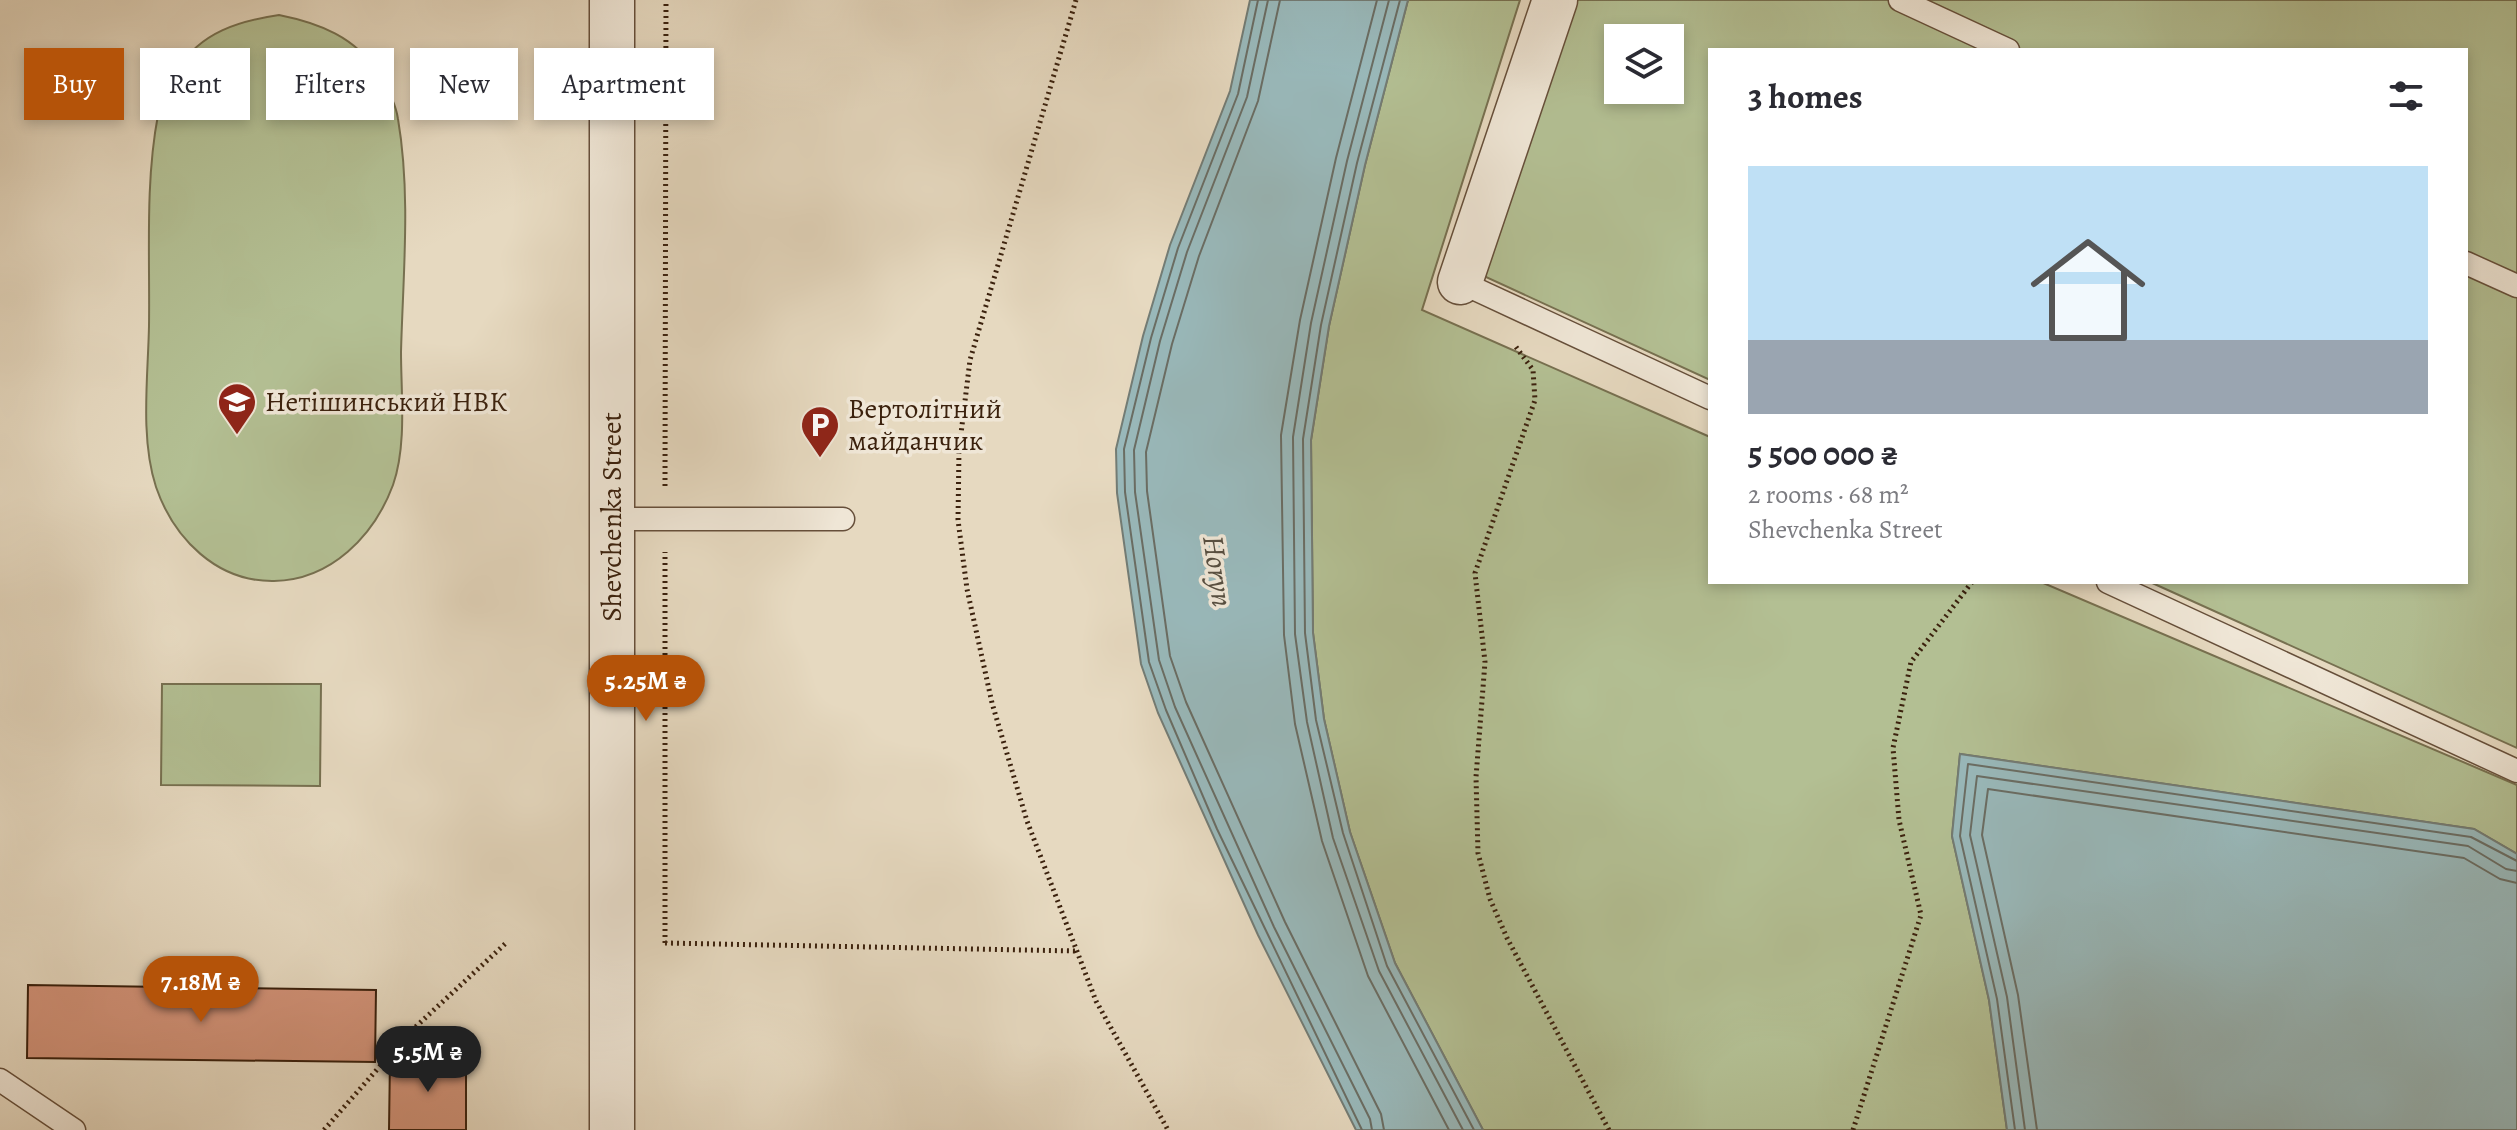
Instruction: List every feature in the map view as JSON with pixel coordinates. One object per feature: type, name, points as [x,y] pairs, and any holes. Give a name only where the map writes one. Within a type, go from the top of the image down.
[{"type":"street","name":"Shevchenka Street","points":[[612,0],[612,1130]]},
{"type":"street","points":[[1460,282],[1555,0]]},
{"type":"lane","points":[[1900,0],[2004,48]]},
{"type":"lane","points":[[2468,264],[2517,286]]},
{"type":"lane","points":[[1460,282],[1708,397]]},
{"type":"lane","points":[[612,519],[843,519]]},
{"type":"lane","points":[[2112,584],[2517,771]]},
{"type":"lane","points":[[0,1080],[74,1130]]},
{"type":"path","points":[[665,496],[666,0]]},
{"type":"path","points":[[1076,0],[970,360],[959,450],[958,520],[967,589],[992,703],[1027,821],[1096,1001],[1168,1130]]},
{"type":"path","points":[[1509,343],[1529,362],[1536,382],[1535,400],[1475,573],[1485,662],[1476,777],[1478,853],[1490,899],[1507,938],[1609,1130]]},
{"type":"path","points":[[665,544],[665,943],[1076,951]]},
{"type":"path","points":[[1853,1130],[1921,915],[1899,820],[1893,748],[1911,662],[1970,584]]},
{"type":"path","points":[[324,1130],[409,1033],[506,943]]},
{"type":"green space","points":[[1408,0],[1520,0],[1422,310],[1708,436],[1708,584],[2046,584],[2517,785],[2517,854],[2474,829],[1960,754],[1952,836],[1989,1000],[2007,1130],[1483,1130],[1395,963],[1350,832],[1324,719],[1313,633],[1311,440],[1329,326],[1365,165]]},
{"type":"green space","points":[[1569,0],[2517,0],[2517,748],[2154,584],[2468,584],[2468,48],[1708,48],[1708,379],[1475,272]]},
{"type":"green space","points":[[279,15],[308,22],[357,48],[266,48],[266,120],[394,120],[394,105],[404,177],[402,436],[393,485],[374,521],[348,552],[314,573],[274,581],[234,574],[216,565],[200,554],[174,524],[156,487],[151,468],[146,407],[150,193],[157,120],[250,120],[250,48],[196,48],[222,30]]},
{"type":"green space","points":[[162,684],[321,684],[320,786],[161,785]]},
{"type":"water","name":"Horyn","points":[[1250,0],[1408,0],[1365,165],[1329,326],[1311,440],[1313,633],[1324,719],[1350,832],[1395,963],[1483,1130],[1356,1130],[1258,935],[1158,713],[1141,664],[1117,493],[1116,449],[1143,336],[1170,245],[1230,91]]},
{"type":"water","points":[[1960,754],[2474,829],[2517,854],[2517,1130],[2007,1130],[1989,1000],[1952,836]]},
{"type":"building","points":[[28,985],[376,990],[375,1062],[27,1058]]},
{"type":"building","points":[[390,1058],[466,1059],[466,1130],[389,1130]]},
{"type":"place","name":"Нетішинський НВК","points":[[237,436]]},
{"type":"place","name":"Вертолітний майданчик","points":[[820,459]]}]
